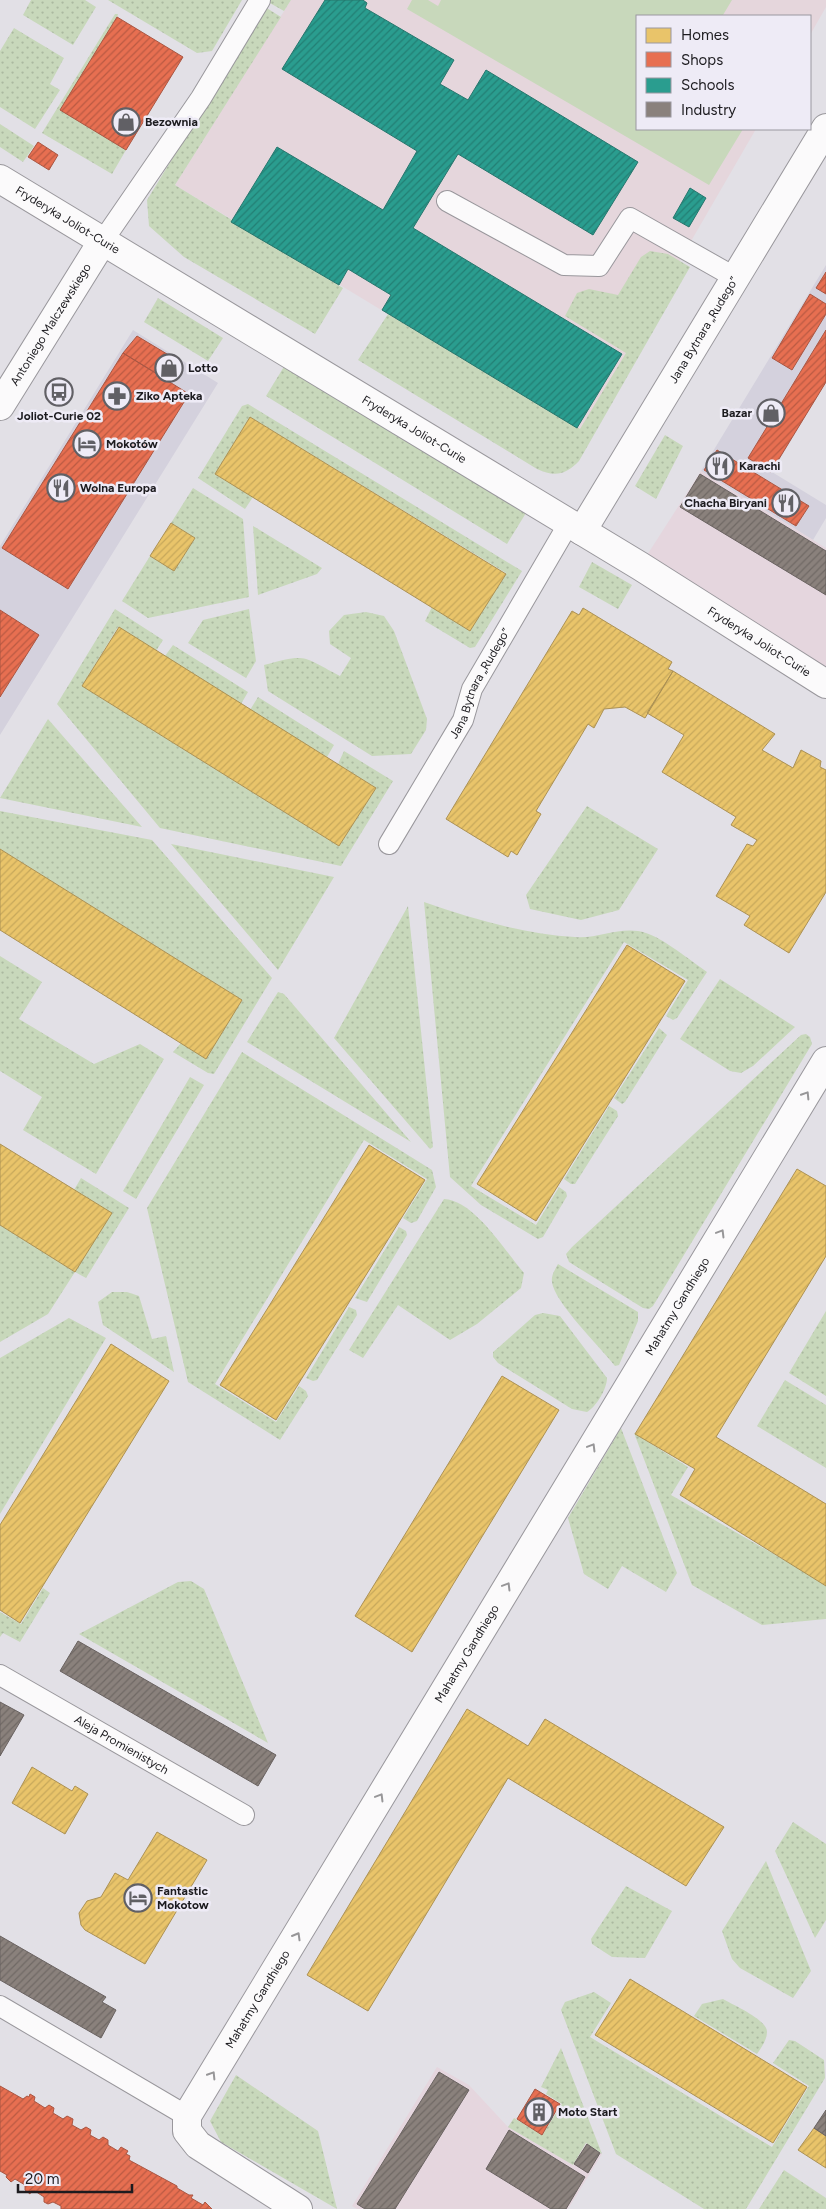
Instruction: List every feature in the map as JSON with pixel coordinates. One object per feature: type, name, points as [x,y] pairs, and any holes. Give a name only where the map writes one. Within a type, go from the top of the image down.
[{"type":"street","name":"Jana Bytnara „Rudego”","points":[[576,527],[736,278],[826,128]]},
{"type":"street","name":"Fryderyka Joliot-Curie","points":[[0,179],[576,527],[826,684]]},
{"type":"street","name":"Antoniego Malczewskiego","points":[[0,406],[102,242]]},
{"type":"street","name":"Mahatmy Gandhiego","points":[[187,2116],[826,1061]]},
{"type":"street","points":[[187,2116],[187,2131],[198,2144],[298,2209]]},
{"type":"lane","points":[[102,242],[201,98],[260,0]]},
{"type":"lane","points":[[447,201],[564,265],[599,266],[630,218],[736,278]]},
{"type":"lane","name":"Jana Bytnara „Rudego”","points":[[389,844],[462,720],[472,689],[576,527]]},
{"type":"lane","name":"Aleja Promienistych","points":[[0,1675],[244,1815]]},
{"type":"lane","points":[[0,2006],[187,2116]]},
{"type":"shaded area","points":[[291,0],[826,0],[826,7],[811,33],[811,15],[636,15],[636,130],[755,130],[581,431],[175,185]]},
{"type":"shaded area","name":"Bazar","points":[[826,265],[826,382],[772,472],[826,505],[826,518],[813,540],[701,471]]},
{"type":"shaded area","points":[[133,330],[218,383],[0,735],[0,546]]},
{"type":"shaded area","points":[[701,471],[826,548],[826,684],[640,566]]},
{"type":"shaded area","points":[[437,2067],[469,2085],[508,2127],[573,2165],[586,2143],[602,2154],[568,2209],[357,2209],[352,2206]]},
{"type":"green space","points":[[31,0],[85,0],[96,7],[73,45],[23,15]]},
{"type":"green space","points":[[108,0],[242,0],[212,51],[197,53]]},
{"type":"green space","points":[[269,0],[291,0],[284,11],[268,2]]},
{"type":"green space","points":[[412,0],[428,0],[438,6],[441,0],[732,0],[723,15],[636,15],[636,130],[742,130],[709,185],[407,9]]},
{"type":"green space","points":[[265,7],[281,17],[175,185],[343,288],[315,334],[184,257],[149,226],[147,200]]},
{"type":"green space","points":[[115,14],[118,14],[117,17],[61,110],[126,150],[112,174],[42,133]]},
{"type":"green space","points":[[14,28],[64,58],[50,84],[60,90],[35,129],[0,107],[0,51]]},
{"type":"green space","points":[[0,124],[34,146],[23,162],[0,147]]},
{"type":"green space","points":[[650,251],[668,254],[690,267],[579,461],[564,472],[554,474],[537,469],[358,360],[388,314],[580,429],[626,353],[565,316],[577,293],[589,289],[618,295],[641,257]]},
{"type":"green space","points":[[158,298],[223,338],[208,361],[144,322]]},
{"type":"green space","points":[[285,365],[526,513],[507,544],[266,396]]},
{"type":"green space","points":[[248,404],[522,571],[475,647],[470,648],[425,621],[432,607],[470,631],[506,573],[250,417],[215,474],[253,497],[245,509],[198,478],[242,406]]},
{"type":"green space","points":[[665,435],[683,446],[656,499],[635,486]]},
{"type":"green space","points":[[193,488],[243,519],[249,597],[148,618],[122,601],[150,556],[174,571],[195,538],[171,523]]},
{"type":"green space","points":[[253,526],[322,568],[317,574],[258,595]]},
{"type":"green space","points":[[592,562],[632,585],[618,609],[579,587]]},
{"type":"green space","points":[[115,609],[163,640],[156,651],[118,627],[82,686],[339,846],[376,788],[338,764],[344,751],[393,781],[341,866],[160,828],[57,704]]},
{"type":"green space","points":[[249,609],[256,661],[246,678],[188,643],[203,620]]},
{"type":"green space","points":[[366,612],[384,616],[394,631],[427,719],[426,730],[411,754],[372,756],[268,691],[264,665],[289,659],[304,658],[340,676],[351,658],[330,644],[329,631],[344,615]]},
{"type":"green space","points":[[173,645],[248,692],[241,704],[165,656]]},
{"type":"green space","points":[[258,697],[334,745],[327,757],[250,710]]},
{"type":"green space","points":[[48,719],[142,827],[0,798]]},
{"type":"green space","points":[[587,806],[658,849],[619,910],[581,920],[530,909],[526,895]]},
{"type":"green space","points":[[0,811],[152,840],[272,978],[214,1074],[208,1073],[173,1052],[181,1043],[206,1058],[242,1000],[0,849]]},
{"type":"green space","points":[[171,844],[334,877],[278,970]]},
{"type":"green space","points":[[424,902],[499,925],[537,933],[584,937],[620,931],[646,933],[669,945],[707,972],[677,1018],[673,1020],[666,1016],[688,980],[624,942],[471,1186],[536,1225],[559,1187],[566,1192],[567,1196],[543,1237],[538,1239],[481,1205],[450,1177]]},
{"type":"green space","points":[[408,906],[433,1147],[430,1149],[334,1038]]},
{"type":"green space","points":[[0,956],[42,982],[19,1019],[94,1064],[140,1044],[164,1059],[96,1174],[23,1130],[42,1097],[0,1071]]},
{"type":"green space","points":[[720,979],[795,1027],[753,1066],[741,1073],[730,1071],[680,1039]]},
{"type":"green space","points":[[278,992],[284,994],[411,1142],[247,1042]]},
{"type":"green space","points":[[659,1028],[667,1035],[622,1104],[614,1098]]},
{"type":"green space","points":[[806,1034],[810,1037],[812,1044],[653,1306],[649,1309],[643,1308],[569,1262],[566,1254],[572,1247],[801,1035]]},
{"type":"green space","points":[[242,1052],[432,1170],[436,1187],[417,1221],[411,1223],[403,1218],[427,1179],[364,1140],[215,1384],[276,1422],[299,1386],[306,1391],[308,1396],[280,1440],[188,1382],[147,1208]]},
{"type":"green space","points":[[190,1077],[204,1085],[136,1199],[123,1191]]},
{"type":"green space","points":[[609,1106],[617,1111],[618,1116],[575,1184],[571,1184],[564,1179]]},
{"type":"green space","points":[[81,1178],[129,1208],[86,1278],[75,1272],[111,1213],[74,1190]]},
{"type":"green space","points":[[444,1199],[466,1208],[488,1228],[524,1273],[521,1288],[477,1324],[450,1340],[398,1305],[363,1358],[349,1350]]},
{"type":"green space","points":[[0,1225],[75,1272],[48,1314],[0,1342]]},
{"type":"green space","points":[[399,1227],[406,1231],[407,1235],[367,1302],[355,1298]]},
{"type":"green space","points":[[558,1264],[638,1312],[638,1321],[619,1365],[615,1366],[569,1313],[561,1301],[552,1282]]},
{"type":"green space","points":[[112,1292],[127,1292],[139,1296],[152,1339],[166,1336],[174,1372],[103,1325],[98,1302]]},
{"type":"green space","points":[[349,1307],[356,1310],[357,1315],[317,1380],[313,1381],[306,1378]]},
{"type":"green space","points":[[826,1311],[826,1396],[789,1373]]},
{"type":"green space","points":[[543,1313],[560,1316],[607,1378],[600,1397],[587,1412],[572,1409],[498,1363],[493,1357],[493,1352],[535,1315]]},
{"type":"green space","points":[[69,1318],[106,1338],[0,1514],[0,1358]]},
{"type":"green space","points":[[785,1380],[826,1405],[826,1468],[757,1426]]},
{"type":"green space","points":[[621,1428],[677,1573],[666,1592],[622,1566],[608,1589],[584,1574],[568,1518]]},
{"type":"green space","points":[[634,1433],[688,1467],[671,1495],[826,1584],[826,1619],[762,1625],[692,1585]]},
{"type":"green space","points":[[191,1581],[204,1589],[268,1743],[79,1634],[178,1582]]},
{"type":"green space","points":[[43,1588],[50,1593],[20,1642],[3,1633],[0,1637],[0,1612],[21,1624]]},
{"type":"green space","points":[[793,1822],[826,1844],[826,1920],[815,1938],[775,1851]]},
{"type":"green space","points":[[766,1861],[811,1971],[793,1998],[740,1968],[732,1959],[722,1931]]},
{"type":"green space","points":[[626,1886],[672,1911],[645,1958],[612,1957],[592,1944],[591,1939]]},
{"type":"green space","points":[[594,1992],[611,2003],[590,2037],[772,2147],[809,2086],[773,2063],[789,2040],[795,2041],[824,2060],[825,2078],[746,2209],[704,2209],[616,2154],[561,2010],[565,2002]]},
{"type":"green space","points":[[723,1999],[756,2018],[766,2027],[767,2032],[764,2044],[757,2054],[694,2016],[702,2004]]},
{"type":"green space","points":[[561,2048],[602,2154],[586,2143],[573,2165],[508,2127],[514,2118],[542,2135],[562,2104],[546,2094],[548,2090],[541,2087]]},
{"type":"green space","points":[[236,2075],[318,2131],[337,2209],[221,2142],[210,2121]]},
{"type":"green space","points":[[784,2170],[826,2198],[826,2209],[759,2209]]},
{"type":"building: Homes","points":[[250,417],[506,574],[470,631],[215,474]]},
{"type":"building: Homes","points":[[171,523],[195,538],[174,571],[150,556]]},
{"type":"building: Homes","points":[[583,608],[672,662],[668,669],[673,671],[645,718],[625,707],[604,709],[594,728],[588,724],[536,811],[541,814],[517,855],[511,851],[508,857],[446,819],[572,611],[579,615]]},
{"type":"building: Homes","points":[[119,627],[376,788],[339,846],[82,686]]},
{"type":"building: Homes","points":[[673,671],[775,734],[762,750],[793,768],[801,750],[821,761],[820,767],[826,770],[826,892],[789,953],[744,925],[750,916],[716,896],[747,844],[753,846],[757,840],[731,825],[736,817],[662,772],[684,735],[647,713]]},
{"type":"building: Homes","points":[[0,849],[242,1000],[206,1059],[0,930]]},
{"type":"building: Homes","points":[[627,945],[685,981],[536,1221],[477,1184]]},
{"type":"building: Homes","points":[[0,1144],[112,1213],[75,1272],[0,1225]]},
{"type":"building: Homes","points":[[369,1145],[425,1180],[276,1420],[220,1385]]},
{"type":"building: Homes","points":[[797,1169],[826,1186],[826,1256],[716,1437],[826,1504],[826,1586],[680,1495],[695,1469],[635,1434]]},
{"type":"building: Homes","points":[[111,1344],[169,1381],[20,1623],[0,1610],[0,1525]]},
{"type":"building: Homes","points":[[502,1376],[559,1410],[412,1652],[355,1616]]},
{"type":"building: Homes","points":[[467,1709],[528,1746],[545,1719],[724,1827],[686,1886],[508,1778],[368,2011],[307,1975]]},
{"type":"building: Homes","points":[[32,1767],[72,1791],[75,1786],[88,1794],[65,1834],[12,1803]]},
{"type":"building: Homes","name":"Fantastic Mokotow","points":[[157,1832],[207,1860],[145,1964],[85,1930],[81,1925],[79,1913],[87,1901],[101,1897],[115,1873],[128,1880]]},
{"type":"building: Homes","points":[[630,1979],[807,2087],[773,2143],[595,2035]]},
{"type":"building: Homes","points":[[814,2128],[826,2136],[826,2168],[798,2150]]},
{"type":"building: Shops","points":[[117,17],[183,57],[126,150],[60,110]]},
{"type":"building: Shops","points":[[38,142],[58,155],[49,170],[28,157]]},
{"type":"building: Shops","points":[[826,272],[826,294],[816,288]]},
{"type":"building: Shops","points":[[810,294],[826,304],[826,314],[792,370],[772,358]]},
{"type":"building: Shops","points":[[826,330],[826,382],[771,472],[748,458]]},
{"type":"building: Shops","points":[[137,336],[167,354],[156,373],[123,353]]},
{"type":"building: Shops","points":[[123,353],[189,394],[68,589],[2,548]]},
{"type":"building: Shops","name":"Lotto","points":[[167,354],[182,363],[170,381],[156,373]]},
{"type":"building: Shops","points":[[717,450],[809,506],[796,526],[704,470]]},
{"type":"building: Shops","points":[[0,610],[39,635],[0,697]]},
{"type":"building: Shops","points":[[0,2086],[23,2099],[27,2096],[29,2097],[30,2094],[35,2097],[34,2101],[45,2108],[49,2105],[54,2108],[53,2113],[63,2119],[67,2116],[73,2119],[72,2125],[81,2130],[86,2127],[91,2130],[90,2135],[99,2140],[103,2137],[108,2140],[108,2145],[118,2151],[121,2147],[128,2151],[126,2154],[130,2156],[129,2160],[177,2186],[177,2188],[189,2195],[193,2195],[191,2198],[203,2205],[205,2202],[212,2209],[61,2209],[61,2206],[53,2202],[48,2204],[44,2202],[44,2197],[35,2191],[31,2191],[30,2194],[25,2190],[25,2185],[15,2179],[11,2182],[6,2177],[7,2175],[0,2171]]},
{"type":"building: Shops","name":"Moto Start","points":[[535,2089],[560,2104],[542,2135],[517,2119]]},
{"type":"building: Schools","points":[[325,0],[363,0],[367,3],[365,8],[454,60],[440,84],[468,100],[486,70],[638,162],[593,235],[458,154],[413,228],[622,354],[577,428],[382,310],[391,295],[348,269],[339,285],[231,222],[277,147],[383,210],[417,151],[282,69]]},
{"type":"building: Schools","points":[[690,188],[706,198],[689,227],[673,218]]},
{"type":"building: Industry","points":[[700,474],[826,551],[826,595],[680,507]]},
{"type":"building: Industry","points":[[78,1641],[276,1755],[258,1786],[60,1671]]},
{"type":"building: Industry","points":[[0,1702],[24,1715],[0,1756]]},
{"type":"building: Industry","points":[[0,1936],[106,1997],[102,2002],[116,2010],[101,2038],[0,1980]]},
{"type":"building: Industry","points":[[439,2072],[469,2090],[395,2209],[365,2209],[357,2204]]},
{"type":"building: Industry","points":[[826,2110],[826,2136],[814,2128]]},
{"type":"building: Industry","points":[[509,2130],[585,2177],[566,2209],[551,2209],[486,2169]]},
{"type":"building: Industry","points":[[587,2144],[600,2153],[588,2173],[574,2164]]},
{"type":"place","name":"Bezownia","points":[[126,122]]},
{"type":"place","name":"Lotto","points":[[169,368]]},
{"type":"place","name":"Joliot-Curie 02","points":[[59,392]]},
{"type":"place","name":"Ziko Apteka","points":[[117,396]]},
{"type":"place","name":"Bazar","points":[[771,413]]},
{"type":"place","name":"Mokotów","points":[[87,444]]},
{"type":"place","name":"Karachi","points":[[720,466]]},
{"type":"place","name":"Wolna Europa","points":[[61,488]]},
{"type":"place","name":"Chacha Biryani","points":[[786,503]]},
{"type":"place","name":"Fantastic Mokotow","points":[[138,1898]]},
{"type":"place","name":"Moto Start","points":[[539,2112]]}]
